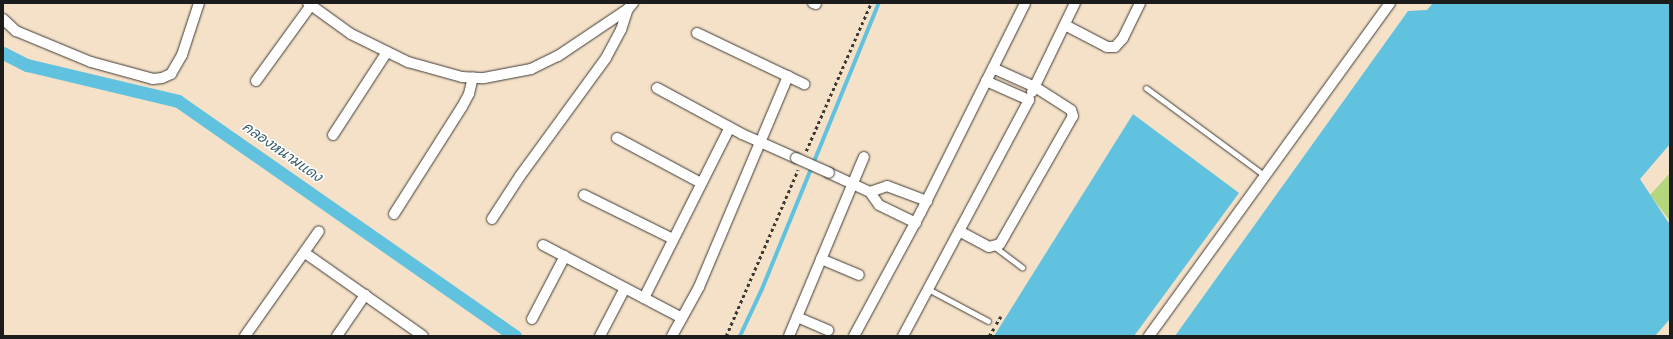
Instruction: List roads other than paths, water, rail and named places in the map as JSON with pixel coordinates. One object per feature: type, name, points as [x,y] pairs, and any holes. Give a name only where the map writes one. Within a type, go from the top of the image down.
[{"type":"street","points":[[3,19],[16,31],[90,62],[153,79],[162,78],[171,74],[182,55],[199,3]]},
{"type":"street","points":[[854,336],[916,223],[1025,3]]},
{"type":"street","points":[[903,336],[1029,100],[1075,3]]},
{"type":"street","points":[[1065,25],[1107,47],[1115,47],[1123,38],[1140,3]]},
{"type":"street","points":[[1149,336],[1264,175],[1390,3]]},
{"type":"street","points":[[256,81],[310,4],[340,27],[386,52],[422,66],[473,77],[508,74],[531,68],[558,56],[630,6]]},
{"type":"street","points":[[492,219],[520,176],[606,58],[621,30],[630,6]]},
{"type":"street","points":[[697,34],[804,84]]},
{"type":"street","points":[[333,135],[386,52]]},
{"type":"street","points":[[959,231],[980,243],[995,247],[1000,244],[1073,116],[1071,110],[1035,87],[993,68]]},
{"type":"street","points":[[672,336],[699,286],[788,76]]},
{"type":"street","points":[[394,214],[462,107],[469,94],[473,77]]},
{"type":"street","points":[[986,81],[1029,100]]},
{"type":"street","points":[[657,88],[730,127],[870,192],[879,205],[916,223]]},
{"type":"street","points":[[644,298],[730,127]]},
{"type":"street","points":[[617,138],[701,183]]},
{"type":"street","points":[[789,336],[864,157]]},
{"type":"street","points":[[870,192],[887,186],[927,201]]},
{"type":"street","points":[[584,195],[673,239]]},
{"type":"street","points":[[245,336],[305,253],[319,231]]},
{"type":"street","points":[[543,245],[682,318]]},
{"type":"street","points":[[305,253],[423,336]]},
{"type":"street","points":[[532,319],[565,256]]},
{"type":"street","points":[[821,259],[859,275]]},
{"type":"street","points":[[600,336],[625,288]]},
{"type":"street","points":[[337,336],[365,295]]},
{"type":"street","points":[[797,317],[828,330]]},
{"type":"lane","points":[[1146,88],[1264,175]]},
{"type":"lane","points":[[995,247],[1022,267]]},
{"type":"lane","points":[[928,289],[988,321]]},
{"type":"water","points":[[1433,3],[1670,3],[1670,144],[1640,179],[1670,225],[1670,319],[1655,336],[1175,336],[1408,11],[1427,10]]},
{"type":"water","points":[[1133,114],[1239,193],[1134,336],[994,336]]},
{"type":"waterway","points":[[740,336],[762,289],[879,3]]},
{"type":"waterway","name":"คลองหนามแดง","points":[[3,53],[27,65],[178,101],[515,336]]}]
